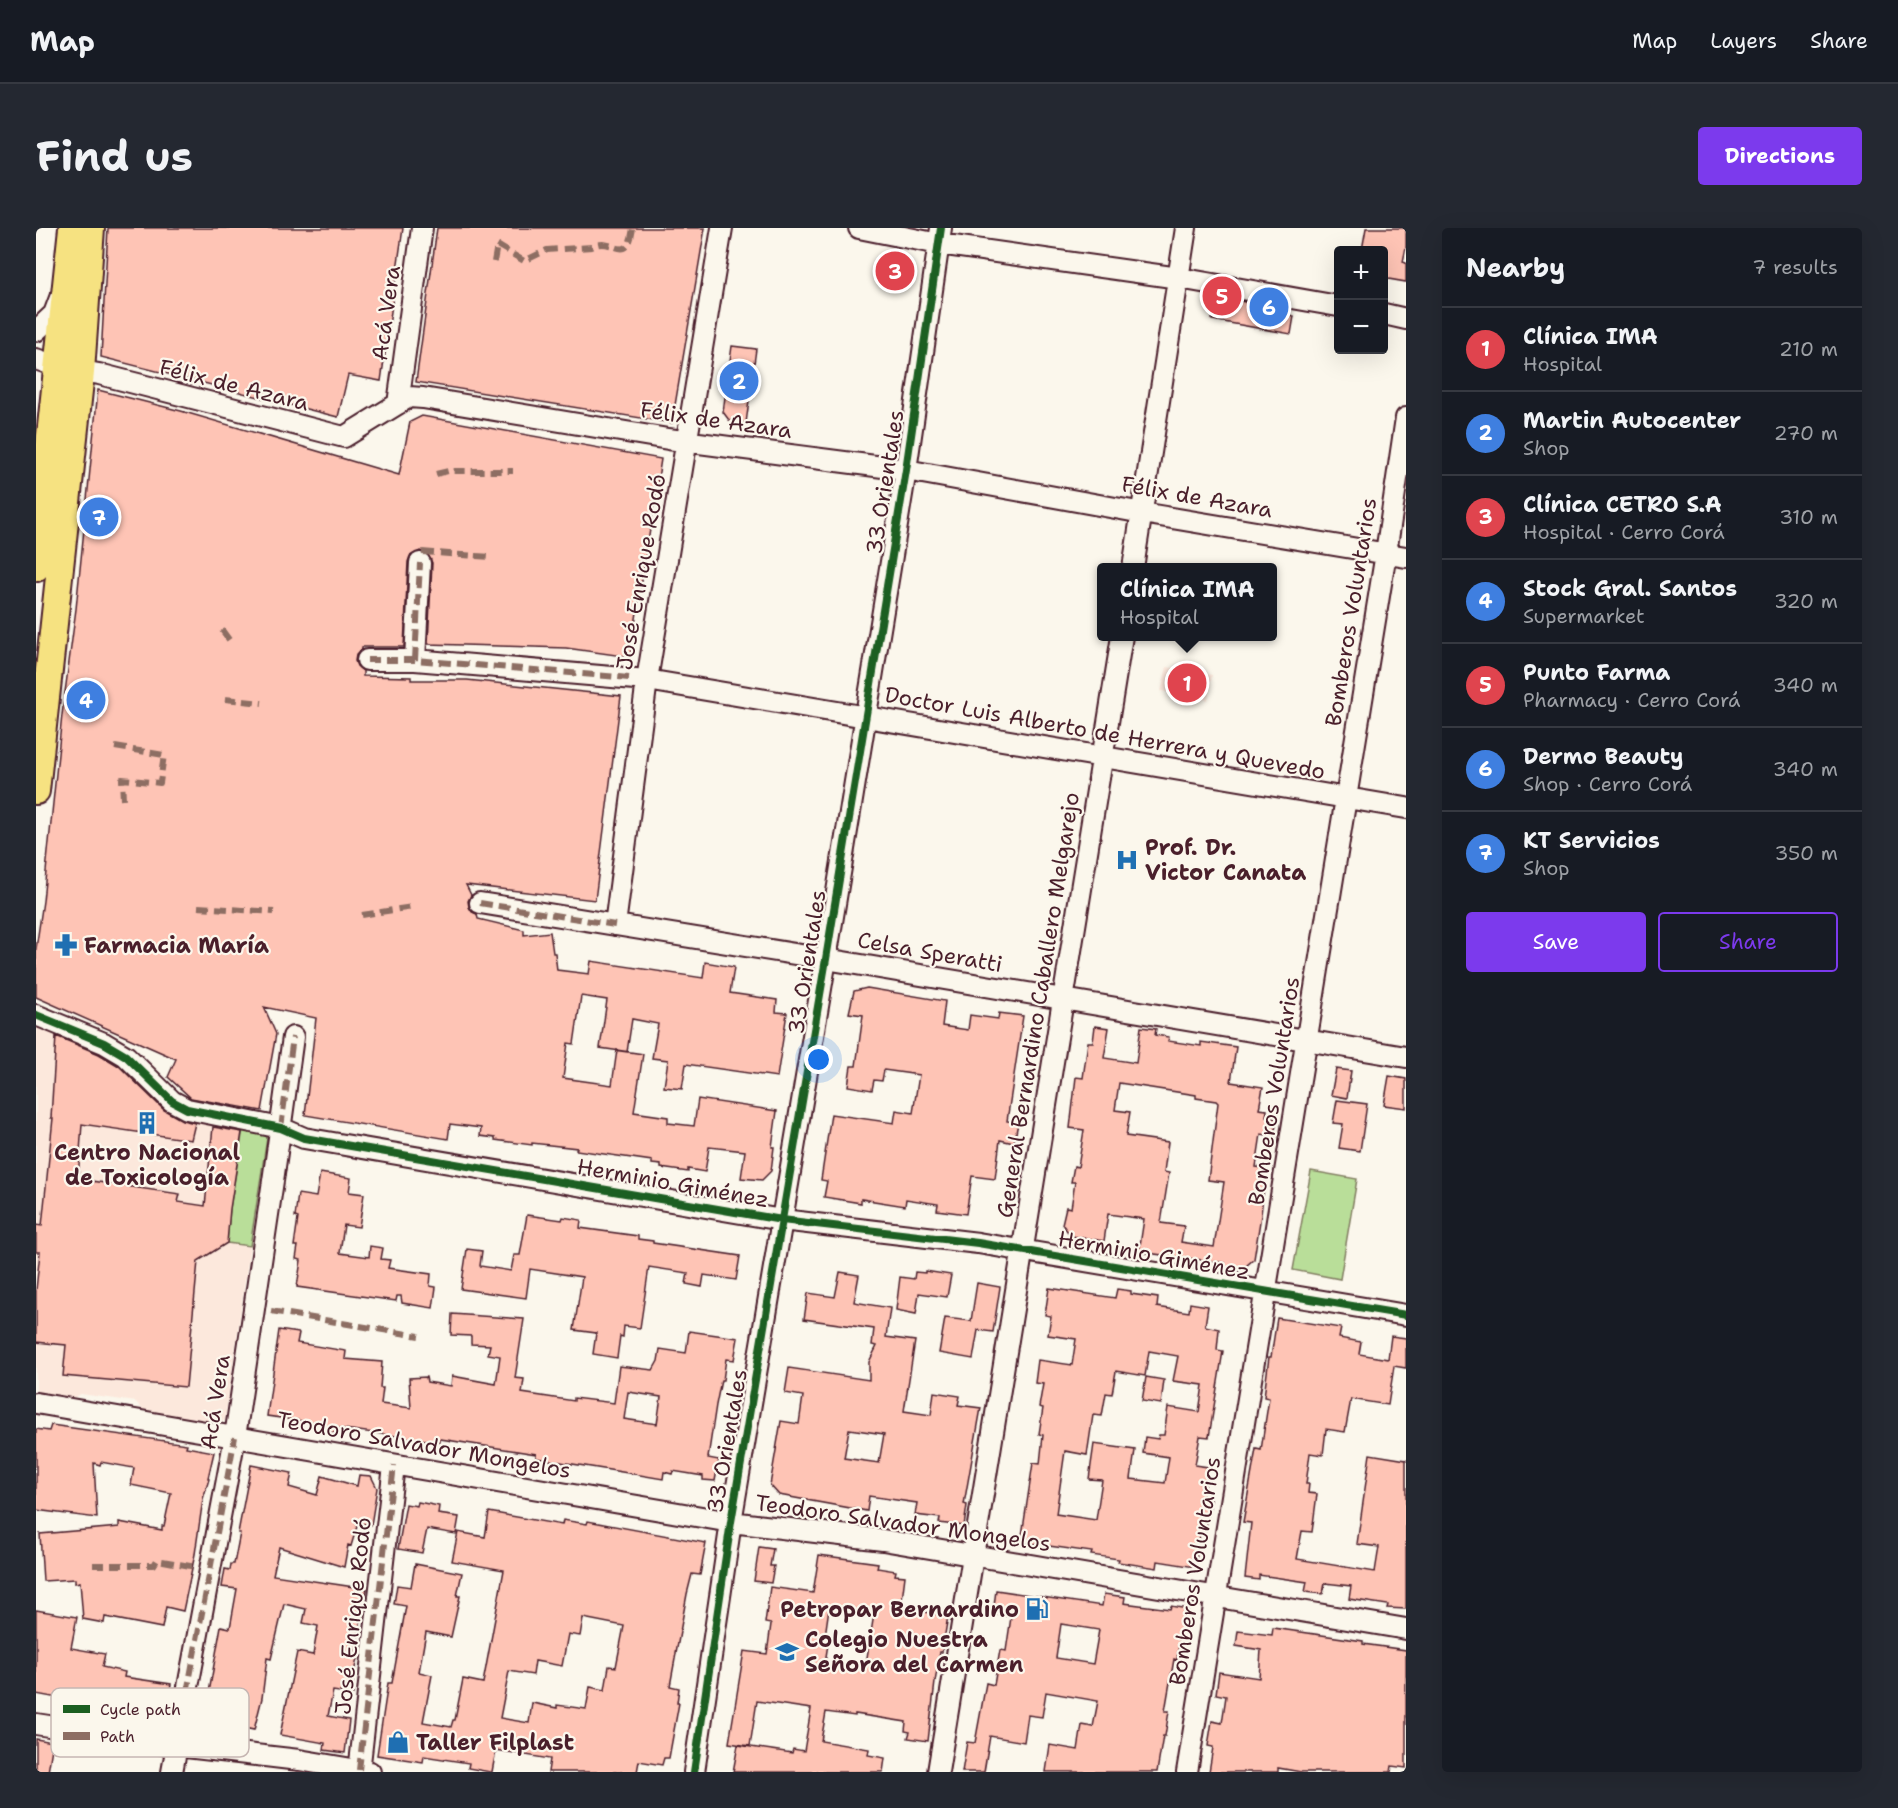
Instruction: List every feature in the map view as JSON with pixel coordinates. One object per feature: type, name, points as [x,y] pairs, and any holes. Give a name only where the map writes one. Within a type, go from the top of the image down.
[{"type":"main road","points":[[36,568],[72,228]]},
{"type":"main road","points":[[36,791],[58,366],[91,228]]},
{"type":"street","name":"Acá Vera","points":[[398,404],[422,228]]},
{"type":"street","name":"José Enrique Rodó","points":[[615,925],[647,680],[722,228]]},
{"type":"street","points":[[858,228],[940,236],[1334,305]]},
{"type":"street","points":[[1134,563],[1186,228]]},
{"type":"street","name":"33 Orientales","points":[[694,1772],[731,1522],[906,470],[940,236]]},
{"type":"street","points":[[36,331],[54,314],[61,295],[64,269],[69,259]]},
{"type":"street","points":[[1388,315],[1406,318]]},
{"type":"street","name":"Félix de Azara","points":[[58,366],[99,374],[344,437],[409,397],[423,398],[688,442],[906,470],[1406,556]]},
{"type":"street","name":"Bomberos Voluntarios","points":[[1187,1772],[1386,553],[1406,418]]},
{"type":"street","points":[[415,660],[420,563]]},
{"type":"street","name":"General Bernardino Caballero Melgarejo","points":[[938,1772],[1121,641]]},
{"type":"street","name":"Doctor Luis Alberto de Herrera y Quevedo","points":[[367,660],[415,660],[647,680],[1406,808]]},
{"type":"street","name":"Celsa Speratti","points":[[480,903],[1406,1057]]},
{"type":"street","name":"Herminio Giménez","points":[[36,1015],[104,1043],[126,1056],[172,1101],[187,1109],[281,1128],[304,1138],[783,1220],[978,1243],[1406,1315]]},
{"type":"street","name":"Acá Vera","points":[[188,1688],[235,1437],[293,1037]]},
{"type":"street","name":"Teodoro Salvador Mongelos","points":[[37,1403],[731,1522],[883,1540],[1406,1629]]},
{"type":"street","name":"José Enrique Rodó","points":[[363,1771],[394,1465]]},
{"type":"street","points":[[36,1724],[51,1726]]},
{"type":"street","points":[[249,1754],[363,1771]]},
{"type":"street","name":"Acá Vera","points":[[172,1772],[175,1757]]},
{"type":"shaded area","points":[[1167,667],[1212,675],[1208,700],[1161,691]]},
{"type":"shaded area","points":[[36,1027],[102,1053],[243,1129],[227,1242],[250,1246],[225,1420],[219,1423],[144,1411],[136,1402],[81,1394],[70,1399],[36,1393]]},
{"type":"green space","points":[[243,1129],[265,1132],[267,1138],[250,1246],[227,1243]]},
{"type":"green space","points":[[1311,1171],[1357,1179],[1340,1279],[1293,1270]]},
{"type":"building","points":[[108,228],[403,228],[381,381],[348,375],[338,417],[101,357]]},
{"type":"building","points":[[437,228],[705,228],[672,423],[416,382]]},
{"type":"building","points":[[1366,228],[1406,228],[1403,262],[1406,263],[1406,282],[1388,279],[1388,246],[1363,246]]},
{"type":"building","points":[[1216,297],[1280,308],[1279,313],[1294,316],[1291,334],[1212,320]]},
{"type":"building","points":[[732,346],[756,349],[746,423],[729,420],[723,412]]},
{"type":"building","points":[[98,390],[181,411],[399,475],[410,422],[422,416],[661,459],[630,657],[566,648],[428,644],[432,563],[427,553],[420,551],[410,556],[408,562],[404,647],[362,647],[355,661],[363,671],[363,676],[411,677],[411,680],[467,680],[621,696],[595,900],[466,885],[471,895],[468,901],[469,907],[477,914],[478,919],[524,930],[524,935],[550,932],[557,970],[589,974],[591,961],[703,978],[705,962],[734,967],[730,993],[777,1000],[776,1012],[787,1013],[777,1077],[686,1064],[682,1089],[664,1087],[668,1060],[652,1058],[658,1024],[632,1019],[627,1052],[643,1054],[634,1112],[668,1117],[668,1123],[694,1126],[698,1099],[777,1111],[771,1171],[762,1180],[741,1178],[745,1151],[709,1147],[705,1172],[688,1169],[688,1172],[661,1168],[661,1165],[652,1164],[652,1161],[576,1150],[577,1148],[495,1140],[495,1138],[480,1136],[481,1128],[450,1124],[448,1139],[305,1115],[316,1018],[264,1007],[276,1034],[262,1111],[191,1098],[168,1077],[176,1059],[36,997],[36,949],[76,609]],"holes":[[[581,996],[607,1000],[600,1048],[617,1051],[612,1085],[563,1078],[568,1043],[574,1044]]]},
{"type":"building","points":[[867,988],[945,1001],[942,1026],[968,1030],[970,1015],[998,1019],[999,1013],[1023,1016],[1007,1121],[1018,1123],[1014,1143],[1000,1140],[995,1179],[972,1176],[966,1214],[937,1210],[938,1204],[906,1199],[905,1206],[861,1199],[861,1203],[824,1197],[827,1181],[821,1180],[831,1114],[894,1123],[896,1110],[913,1113],[919,1075],[884,1070],[882,1081],[874,1080],[872,1090],[848,1086],[851,1066],[856,1066],[863,1015],[849,1013],[854,991]]},
{"type":"building","points":[[1095,1026],[1109,1028],[1104,1058],[1136,1063],[1141,1027],[1156,1029],[1155,1035],[1169,1037],[1168,1041],[1201,1046],[1201,1042],[1236,1047],[1231,1082],[1263,1087],[1259,1109],[1267,1110],[1266,1117],[1277,1119],[1274,1136],[1261,1134],[1256,1167],[1266,1168],[1261,1215],[1254,1259],[1240,1271],[1225,1268],[1225,1263],[1139,1252],[1144,1219],[1108,1214],[1104,1241],[1071,1236],[1062,1224],[1066,1207],[1071,1208],[1075,1182],[1071,1182],[1074,1166],[1078,1167],[1084,1130],[1070,1128],[1076,1077],[1083,1078],[1088,1042],[1093,1042]],"holes":[[[1119,1083],[1196,1095],[1196,1098],[1218,1103],[1208,1180],[1224,1182],[1214,1247],[1181,1242],[1184,1226],[1161,1223],[1169,1173],[1164,1172],[1168,1142],[1126,1136],[1130,1112],[1115,1110]]]},
{"type":"building","points":[[56,1036],[99,1054],[119,1066],[164,1110],[182,1120],[195,1123],[191,1140],[82,1124],[78,1179],[180,1194],[178,1202],[205,1206],[213,1127],[242,1132],[227,1243],[198,1261],[186,1387],[63,1376],[66,1345],[36,1342],[36,1290],[40,1252],[36,1252],[36,1225],[42,1226],[53,1118],[51,1118]]},
{"type":"building","points":[[1336,1069],[1351,1071],[1347,1098],[1331,1095]]},
{"type":"building","points":[[1389,1076],[1406,1079],[1406,1108],[1384,1105]]},
{"type":"building","points":[[1337,1100],[1367,1104],[1360,1151],[1339,1148],[1343,1124],[1333,1123]]},
{"type":"building","points":[[320,1173],[351,1178],[349,1192],[364,1194],[359,1227],[344,1225],[340,1253],[369,1257],[370,1246],[383,1248],[381,1259],[390,1260],[388,1268],[431,1274],[430,1286],[436,1287],[433,1308],[402,1303],[401,1296],[397,1296],[396,1301],[297,1287],[301,1260],[296,1259],[298,1246],[294,1246],[298,1218],[295,1217],[298,1194],[316,1197]]},
{"type":"building","points":[[527,1215],[581,1220],[580,1228],[638,1236],[638,1239],[653,1241],[653,1243],[740,1256],[736,1280],[704,1275],[702,1287],[686,1284],[688,1273],[649,1267],[640,1328],[624,1326],[617,1358],[593,1354],[596,1333],[574,1330],[582,1277],[530,1269],[526,1298],[461,1289],[467,1249],[482,1251],[480,1266],[511,1271],[514,1255],[520,1255]]},
{"type":"building","points":[[925,1271],[951,1275],[947,1297],[919,1293],[916,1314],[896,1310],[900,1277],[914,1279],[915,1272],[925,1273]]},
{"type":"building","points":[[840,1272],[859,1275],[854,1302],[890,1308],[886,1337],[915,1341],[904,1411],[931,1415],[934,1392],[960,1396],[958,1405],[981,1408],[964,1504],[967,1505],[964,1526],[939,1523],[940,1518],[915,1515],[917,1503],[869,1496],[867,1511],[779,1495],[770,1485],[781,1421],[799,1424],[803,1396],[785,1393],[789,1368],[869,1380],[869,1362],[877,1346],[872,1345],[874,1329],[804,1319],[808,1293],[835,1297]],"holes":[[[849,1429],[884,1434],[879,1463],[844,1458]]]},
{"type":"building","points":[[977,1283],[1000,1287],[993,1332],[978,1330],[973,1359],[939,1353],[945,1318],[971,1321]]},
{"type":"building","points":[[1049,1288],[1115,1298],[1117,1289],[1131,1291],[1131,1294],[1158,1298],[1157,1307],[1189,1312],[1190,1303],[1208,1306],[1205,1326],[1219,1329],[1217,1350],[1223,1351],[1209,1437],[1200,1436],[1195,1465],[1208,1467],[1203,1499],[1211,1500],[1205,1533],[1200,1533],[1195,1567],[1158,1561],[1157,1568],[1118,1562],[1119,1559],[1091,1555],[1092,1552],[1021,1542],[1033,1463],[1040,1464],[1043,1435],[1039,1434],[1043,1408],[1039,1407],[1043,1384],[1035,1383],[1038,1360],[1072,1365],[1076,1339],[1048,1335],[1051,1316],[1045,1315]],"holes":[[[1149,1351],[1178,1356],[1173,1381],[1203,1385],[1199,1412],[1168,1407],[1164,1435],[1159,1435],[1158,1439],[1145,1437],[1143,1453],[1169,1457],[1165,1483],[1131,1479],[1135,1450],[1094,1444],[1089,1479],[1102,1480],[1096,1520],[1056,1514],[1065,1451],[1087,1455],[1093,1415],[1102,1416],[1106,1393],[1112,1394],[1116,1371],[1145,1376]]]},
{"type":"building","points":[[452,1314],[524,1319],[515,1378],[524,1379],[522,1393],[574,1401],[574,1398],[614,1403],[619,1366],[653,1370],[658,1361],[660,1349],[686,1353],[689,1331],[738,1338],[734,1360],[726,1359],[716,1405],[708,1458],[719,1460],[715,1481],[703,1480],[703,1476],[673,1471],[672,1474],[664,1472],[663,1479],[536,1458],[536,1454],[440,1439],[440,1442],[337,1428],[336,1433],[322,1431],[323,1424],[267,1416],[279,1330],[299,1333],[297,1343],[346,1351],[345,1359],[382,1362],[381,1404],[411,1408],[409,1378],[426,1377],[427,1382],[451,1386],[452,1376],[496,1384],[500,1356],[488,1354],[490,1345],[471,1344],[471,1336],[451,1335]],"holes":[[[628,1392],[661,1397],[657,1424],[624,1419]]]},
{"type":"building","points":[[1277,1318],[1341,1328],[1339,1338],[1361,1342],[1359,1354],[1388,1359],[1391,1336],[1406,1338],[1406,1368],[1394,1366],[1388,1405],[1351,1399],[1345,1432],[1326,1429],[1323,1455],[1310,1453],[1306,1484],[1309,1484],[1308,1493],[1317,1494],[1312,1532],[1302,1531],[1297,1559],[1375,1572],[1379,1547],[1357,1544],[1370,1454],[1406,1460],[1406,1609],[1387,1608],[1388,1605],[1349,1599],[1351,1586],[1325,1583],[1323,1594],[1305,1592],[1307,1582],[1259,1575],[1259,1580],[1245,1578],[1251,1523],[1243,1522],[1256,1449],[1261,1450],[1269,1398],[1264,1397]]},
{"type":"building","points":[[1146,1377],[1164,1380],[1161,1404],[1142,1401]]},
{"type":"building","points":[[51,1425],[187,1444],[186,1447],[214,1452],[203,1499],[183,1611],[166,1607],[162,1628],[105,1617],[104,1623],[83,1619],[80,1582],[75,1583],[75,1579],[43,1581],[40,1534],[119,1527],[119,1522],[162,1530],[171,1493],[131,1485],[134,1468],[101,1462],[100,1465],[94,1463],[97,1518],[36,1510],[36,1429],[49,1431]]},
{"type":"building","points":[[251,1465],[292,1473],[289,1487],[317,1495],[322,1476],[357,1486],[359,1475],[371,1476],[377,1488],[371,1525],[358,1523],[351,1546],[348,1545],[344,1567],[279,1547],[273,1575],[367,1589],[358,1635],[353,1694],[333,1691],[328,1716],[349,1720],[345,1753],[324,1750],[325,1743],[280,1735],[297,1652],[313,1655],[318,1626],[303,1623],[306,1609],[284,1604],[271,1659],[267,1658],[262,1698],[254,1730],[249,1729],[249,1688],[210,1688],[221,1626],[230,1628],[237,1589],[222,1587],[225,1569],[230,1570],[231,1564],[234,1564],[240,1533],[238,1533]]},
{"type":"building","points":[[418,1502],[439,1506],[438,1514],[459,1517],[456,1534],[427,1529],[422,1553],[398,1549],[406,1504],[417,1506]]},
{"type":"building","points":[[489,1512],[562,1525],[563,1520],[587,1524],[588,1521],[706,1543],[700,1575],[692,1574],[687,1594],[670,1686],[679,1688],[677,1703],[679,1703],[669,1758],[664,1758],[662,1765],[639,1761],[637,1772],[548,1772],[550,1759],[496,1750],[492,1772],[490,1772],[468,1768],[469,1763],[424,1756],[423,1762],[377,1755],[388,1683],[392,1683],[406,1606],[394,1604],[397,1585],[411,1587],[415,1564],[462,1573],[457,1596],[460,1596],[451,1637],[426,1632],[419,1672],[432,1675],[423,1722],[451,1727],[455,1720],[463,1679],[483,1683],[504,1570],[452,1561],[458,1532],[485,1537]],"holes":[[[583,1618],[624,1626],[616,1667],[609,1666],[605,1690],[590,1687],[586,1709],[557,1705],[557,1708],[532,1703],[529,1723],[500,1718],[509,1671],[533,1675],[535,1661],[562,1666],[568,1634],[580,1636]]]},
{"type":"building","points":[[759,1547],[773,1549],[770,1566],[774,1566],[771,1583],[754,1581]]},
{"type":"building","points":[[819,1555],[878,1563],[877,1568],[896,1571],[895,1575],[905,1576],[901,1608],[948,1616],[935,1682],[928,1741],[908,1738],[910,1732],[905,1731],[906,1722],[826,1712],[821,1741],[869,1749],[868,1755],[885,1758],[883,1772],[733,1772],[738,1745],[792,1753],[793,1749],[804,1751],[811,1709],[757,1701],[750,1746],[729,1743],[744,1651],[767,1654],[771,1624],[765,1623],[770,1587],[813,1593]],"holes":[[[829,1608],[874,1614],[865,1670],[825,1663],[828,1644],[824,1643]]]},
{"type":"building","points":[[996,1590],[1102,1606],[1104,1594],[1125,1597],[1124,1603],[1188,1609],[1183,1638],[1180,1637],[1177,1660],[1174,1659],[1165,1711],[1169,1711],[1157,1772],[1046,1772],[1050,1745],[1078,1750],[1082,1725],[1093,1727],[1098,1701],[1046,1692],[1042,1717],[1028,1715],[1024,1742],[990,1736],[984,1772],[962,1772],[967,1742],[975,1743],[986,1683],[994,1685],[1000,1650],[1006,1651],[1011,1617],[993,1614]],"holes":[[[1061,1624],[1099,1630],[1093,1664],[1056,1658]]]},
{"type":"building","points":[[36,1610],[77,1617],[71,1648],[105,1654],[102,1667],[125,1672],[124,1677],[171,1684],[170,1688],[51,1688],[51,1697],[36,1694]]},
{"type":"building","points":[[1273,1628],[1363,1641],[1363,1644],[1406,1650],[1406,1768],[1392,1766],[1391,1772],[1301,1772],[1278,1768],[1278,1772],[1209,1772],[1213,1747],[1208,1746],[1212,1721],[1222,1723],[1226,1696],[1216,1694],[1219,1672],[1259,1678],[1261,1650],[1236,1646],[1238,1631],[1272,1635]]},
{"type":"building","points":[[36,1739],[51,1742],[48,1772],[36,1772]]},
{"type":"marked path","points":[[494,262],[497,245],[524,261],[547,250],[592,247],[600,244],[623,249],[630,240],[633,228]]},
{"type":"marked path","points":[[436,474],[448,471],[513,471]]},
{"type":"marked path","points":[[422,552],[490,557]]},
{"type":"marked path","points":[[415,660],[420,563]]},
{"type":"marked path","points":[[222,630],[230,641]]},
{"type":"marked path","points":[[367,660],[415,660],[629,678]]},
{"type":"marked path","points":[[225,699],[262,703]]},
{"type":"marked path","points":[[115,747],[164,755],[160,783],[122,779],[123,800]]},
{"type":"marked path","points":[[480,903],[615,925]]},
{"type":"marked path","points":[[198,907],[274,912]]},
{"type":"marked path","points":[[362,915],[412,907]]},
{"type":"marked path","points":[[281,1128],[293,1037]]},
{"type":"marked path","points":[[271,1311],[419,1336]]},
{"type":"marked path","points":[[188,1688],[235,1437]]},
{"type":"marked path","points":[[359,1770],[394,1465]]},
{"type":"marked path","points":[[93,1565],[154,1565],[157,1560],[196,1567]]},
{"type":"cycle path","points":[[694,1772],[731,1522],[906,470],[941,228]]},
{"type":"cycle path","points":[[36,1015],[104,1043],[126,1056],[172,1101],[187,1109],[281,1128],[304,1138],[782,1220],[978,1243],[1406,1315]]},
{"type":"place","name":"Clínica CETRO S.A","points":[[895,271]]},
{"type":"place","name":"Punto Farma","points":[[1222,296]]},
{"type":"place","name":"Dermo Beauty","points":[[1269,307]]},
{"type":"place","name":"Martin Autocenter","points":[[739,381]]},
{"type":"place","name":"KT Servicios","points":[[99,517]]},
{"type":"place","name":"Clínica IMA","points":[[1187,683]]},
{"type":"place","name":"Stock Gral. Santos","points":[[86,700]]},
{"type":"place","name":"Prof. Dr. Victor Canata","points":[[1127,860]]},
{"type":"place","name":"Farmacia María","points":[[66,945]]},
{"type":"place","name":"Centro Nacional de Toxicología","points":[[147,1123]]},
{"type":"place","name":"Petropar Bernardino","points":[[1037,1609]]},
{"type":"place","name":"Colegio Nuestra Señora del Carmen","points":[[787,1652]]},
{"type":"place","name":"Taller Filplast","points":[[398,1742]]}]
